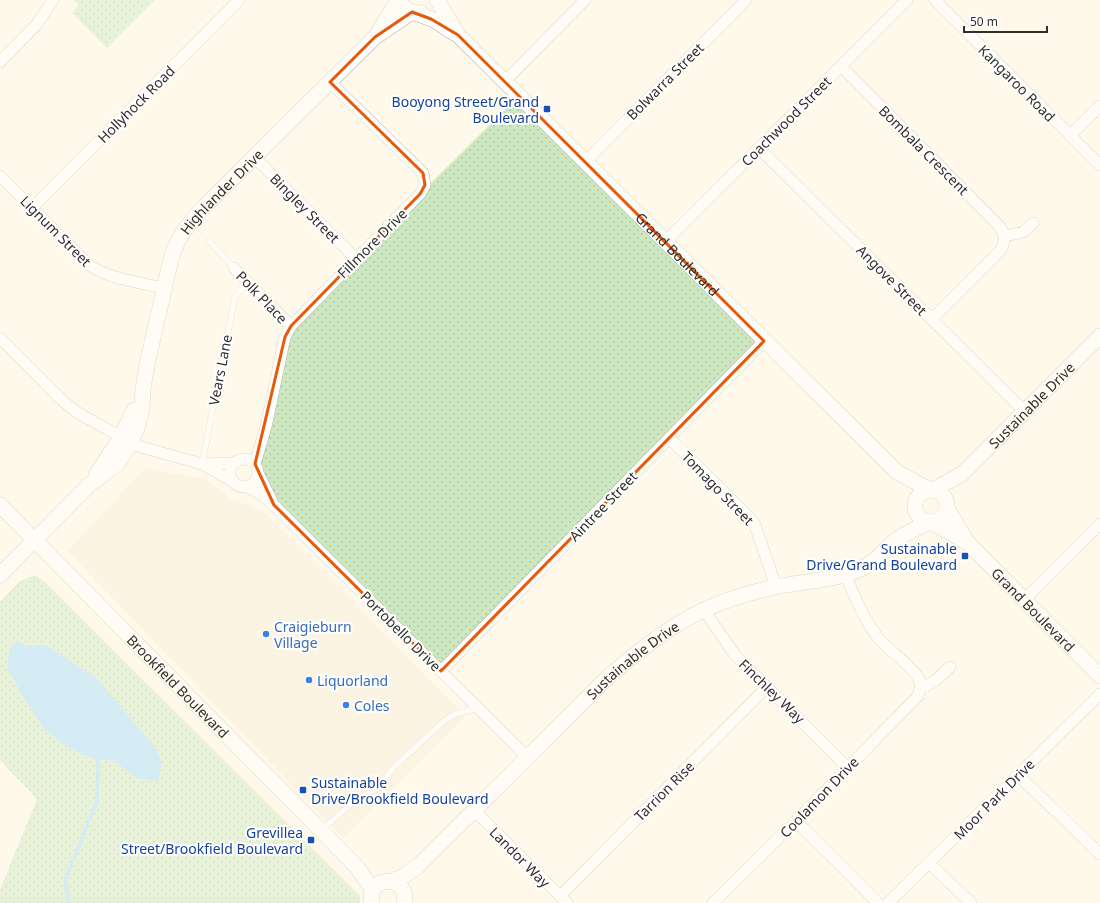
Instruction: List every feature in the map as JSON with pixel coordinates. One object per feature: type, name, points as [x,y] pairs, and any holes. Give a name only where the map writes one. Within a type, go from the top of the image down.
[{"type":"street","points":[[0,62],[37,24],[53,0]]},
{"type":"street","name":"Hollyhock Road","points":[[32,208],[239,0]]},
{"type":"street","points":[[399,0],[403,6],[414,13]]},
{"type":"street","name":"Highlander Drive","points":[[0,575],[88,486],[125,440],[129,420],[143,388],[164,288],[175,244],[181,234],[206,205],[375,37],[399,0]]},
{"type":"street","name":"Highlander Drive","points":[[375,37],[414,13],[426,10],[435,0]]},
{"type":"street","name":"Grand Boulevard","points":[[435,0],[458,35]]},
{"type":"street","points":[[505,81],[585,0]]},
{"type":"street","name":"Bolwarra Street","points":[[585,162],[746,0]]},
{"type":"street","name":"Coachwood Street","points":[[666,242],[907,0]]},
{"type":"street","name":"Kangaroo Road","points":[[934,0],[1100,165]]},
{"type":"street","name":"Grand Boulevard","points":[[414,13],[434,20],[458,35],[897,472],[931,490]]},
{"type":"street","name":"Bombala Crescent","points":[[841,66],[1000,227],[1005,236]]},
{"type":"street","name":"Fillmore Drive","points":[[257,469],[285,337],[290,326],[420,194],[425,185],[423,173],[330,82]]},
{"type":"street","points":[[1070,136],[1100,106]]},
{"type":"street","name":"Angove Street","points":[[759,148],[1025,412]]},
{"type":"street","name":"Bingley Street","points":[[254,157],[356,259]]},
{"type":"street","name":"Lignum Street","points":[[0,176],[89,265],[99,272],[164,288]]},
{"type":"street","points":[[932,319],[999,252],[1003,246],[1005,236],[1023,232],[1032,223]]},
{"type":"street","name":"Polk Place","points":[[234,268],[290,326]]},
{"type":"street","points":[[0,338],[63,401],[78,413],[125,440],[202,464],[232,480],[239,487],[248,487],[256,482],[257,469],[251,461],[202,464]]},
{"type":"street","name":"Aintree Street","points":[[441,671],[764,341]]},
{"type":"street","name":"Sustainable Drive","points":[[931,490],[962,474],[1098,341]]},
{"type":"street","points":[[232,480],[230,471],[255,444],[266,427]]},
{"type":"street","name":"Tomago Street","points":[[669,438],[750,518],[755,525],[776,587]]},
{"type":"street","name":"Portobello Drive","points":[[257,469],[274,506]]},
{"type":"street","name":"Grand Boulevard","points":[[897,472],[914,506]]},
{"type":"street","name":"Sustainable Drive","points":[[947,505],[962,474]]},
{"type":"street","name":"Portobello Drive","points":[[248,487],[262,495],[274,506],[527,757]]},
{"type":"street","points":[[931,490],[942,494],[947,505],[946,513],[942,518],[938,521],[930,523],[919,518],[914,506],[920,494],[924,491],[931,490]]},
{"type":"street","name":"Brookfield Boulevard","points":[[0,505],[357,867],[380,889],[399,885],[404,897]]},
{"type":"street","name":"Grand Boulevard","points":[[947,505],[967,542],[1100,676]]},
{"type":"street","name":"Sustainable Drive","points":[[897,539],[914,506]]},
{"type":"street","name":"Grand Boulevard","points":[[930,523],[967,542]]},
{"type":"street","name":"Sustainable Drive","points":[[380,889],[418,866],[609,676],[640,650],[672,628],[704,610],[747,594],[776,587],[846,575],[863,569],[897,539],[930,523]]},
{"type":"street","points":[[1024,600],[1100,524]]},
{"type":"street","points":[[846,575],[863,614],[871,628],[882,642],[916,674],[920,681],[921,688]]},
{"type":"street","name":"Finchley Way","points":[[704,610],[735,655],[847,767]]},
{"type":"street","name":"Coolamon Drive","points":[[714,903],[916,699],[921,688],[935,681],[950,668]]},
{"type":"street","name":"Tarrion Rise","points":[[563,900],[768,687]]},
{"type":"street","name":"Moor Park Drive","points":[[888,903],[1100,694]]},
{"type":"street","points":[[1018,775],[1100,854]]},
{"type":"street","name":"Landor Way","points":[[474,810],[563,900]]},
{"type":"street","points":[[796,821],[878,903]]},
{"type":"street","points":[[930,863],[971,903]]},
{"type":"street","name":"Sustainable Drive","points":[[404,897],[418,866]]},
{"type":"lane","points":[[210,241],[234,268]]},
{"type":"lane","name":"Vears Lane","points":[[202,464],[235,297],[247,281]]},
{"type":"lane","points":[[321,830],[356,800],[378,788],[394,767],[445,720],[456,714],[478,708]]},
{"type":"highlighted area","points":[[412,12],[431,19],[458,35],[764,341],[441,671],[274,505],[255,464],[285,337],[291,326],[420,194],[425,185],[423,173],[330,82],[375,37]]},
{"type":"shaded area","name":"Craigieburn Village","points":[[145,468],[206,479],[229,498],[263,511],[466,716],[343,838],[67,551]]},
{"type":"green space","points":[[73,0],[155,0],[107,48],[72,13],[79,5]]},
{"type":"green space","points":[[519,96],[764,341],[441,671],[274,505],[258,473],[260,447],[285,337],[420,194]]},
{"type":"green space","points":[[35,575],[45,582],[360,896],[360,903],[0,903],[0,890],[37,799],[0,760],[0,602],[20,581]]},
{"type":"water","points":[[18,641],[26,646],[46,645],[95,677],[155,747],[162,763],[158,781],[136,778],[116,762],[89,757],[71,749],[45,730],[26,702],[7,667],[11,645]]},
{"type":"waterway","points":[[69,903],[65,881],[97,801],[98,765],[96,754]]},
{"type":"place","name":"Booyong Street/Grand Boulevard","points":[[547,109]]},
{"type":"place","name":"Sustainable Drive/Grand Boulevard","points":[[965,556]]},
{"type":"place","name":"Craigieburn Village","points":[[266,634]]},
{"type":"place","name":"Liquorland","points":[[309,680]]},
{"type":"place","name":"Coles","points":[[346,705]]},
{"type":"place","name":"Sustainable Drive/Brookfield Boulevard","points":[[303,790]]},
{"type":"place","name":"Grevillea Street/Brookfield Boulevard","points":[[311,840]]}]
